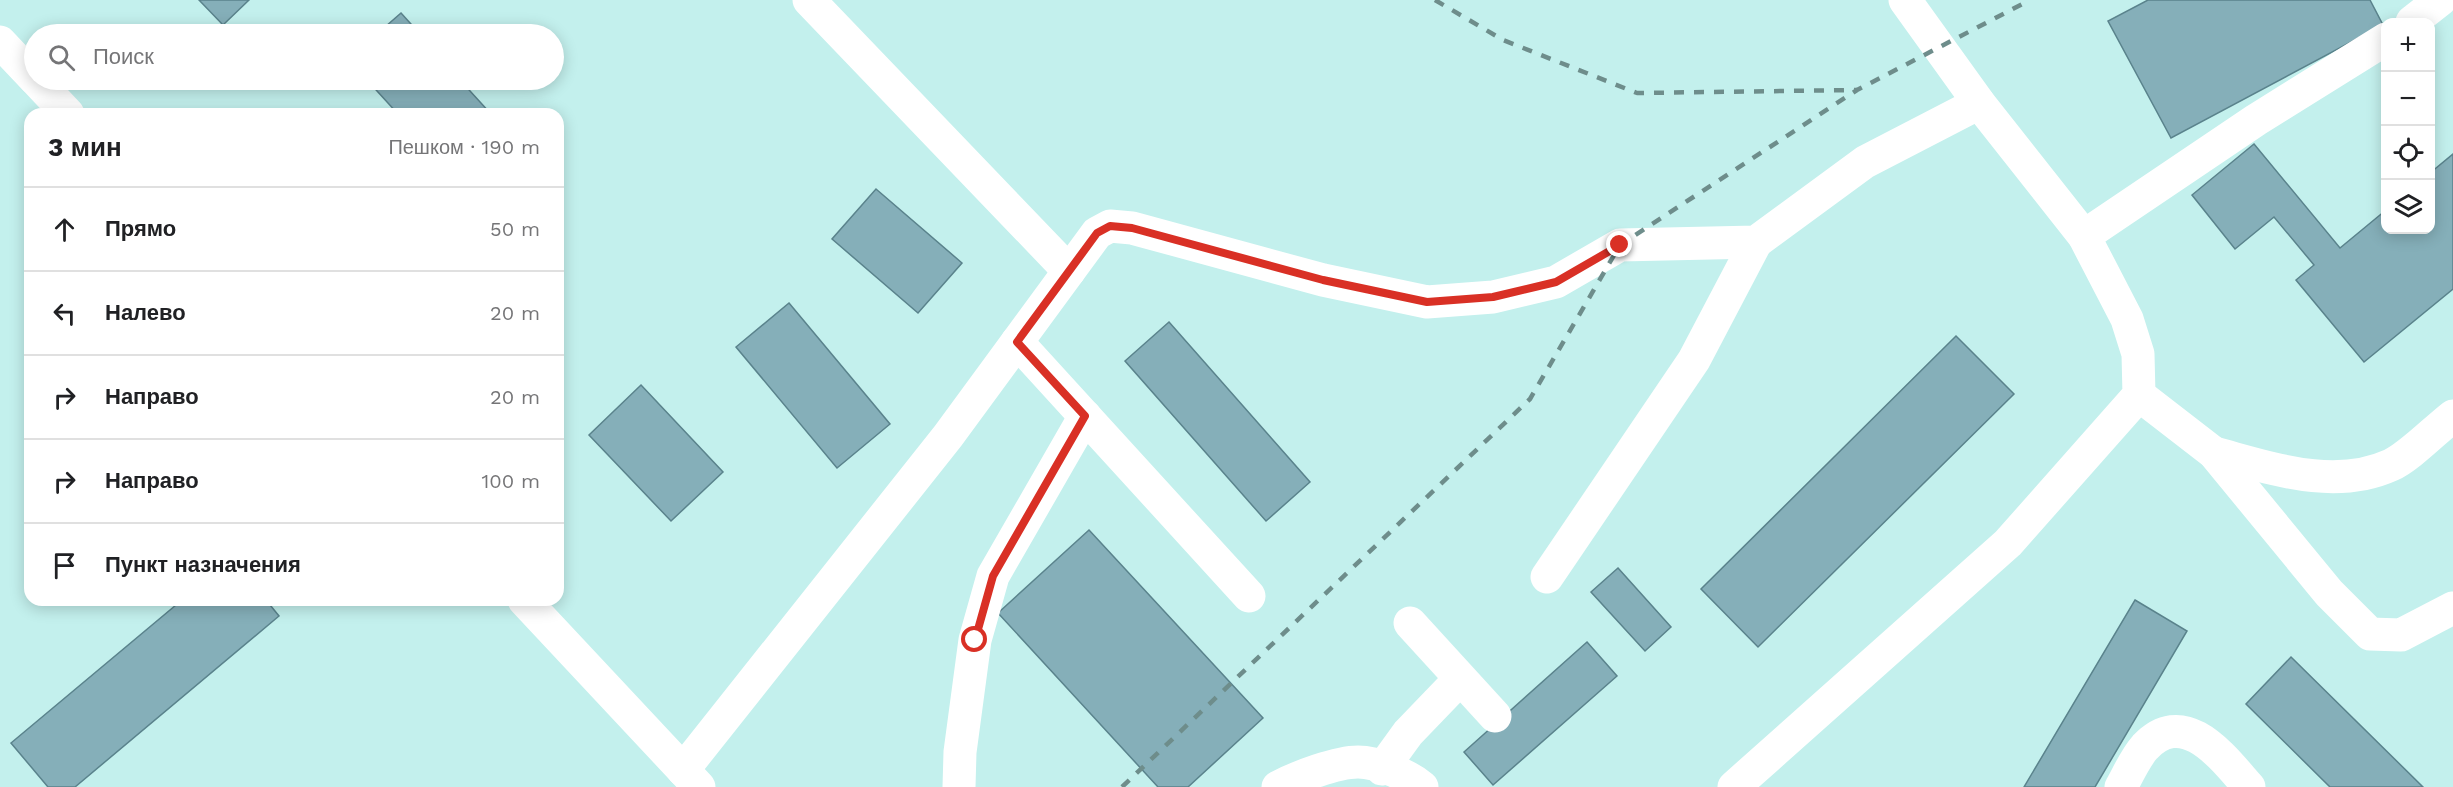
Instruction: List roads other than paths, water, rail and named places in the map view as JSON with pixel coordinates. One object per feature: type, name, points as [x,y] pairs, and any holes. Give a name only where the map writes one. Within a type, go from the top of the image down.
[{"type":"street","points":[[809,0],[1069,271]]},
{"type":"street","points":[[1734,787],[2008,543],[2139,395],[2138,354],[2127,319],[2084,236],[1979,103],[1905,0]]},
{"type":"street","points":[[2417,18],[2440,0]]},
{"type":"street","points":[[0,42],[24,67]]},
{"type":"street","points":[[2084,236],[2256,120],[2381,42]]},
{"type":"street","points":[[45,90],[62,108]]},
{"type":"street","points":[[1547,577],[1694,360],[1755,242],[1865,162],[1979,103]]},
{"type":"street","points":[[530,606],[691,778],[1097,233],[1110,226],[1132,228],[1323,280],[1427,302],[1493,297],[1556,282],[1620,245],[1755,242]]},
{"type":"street","points":[[1017,342],[1249,596]]},
{"type":"street","points":[[2139,395],[2214,453],[2329,593],[2370,634],[2388,637],[2401,635],[2453,608]]},
{"type":"street","points":[[959,787],[960,752],[975,640],[993,576],[1085,416]]},
{"type":"street","points":[[2214,453],[2296,475],[2354,477],[2393,465],[2453,416]]},
{"type":"street","points":[[1410,623],[1459,680],[1495,716]]},
{"type":"street","points":[[1382,769],[1408,733],[1459,680]]},
{"type":"street","points":[[2121,787],[2145,747],[2165,733],[2194,733],[2216,752],[2249,787]]},
{"type":"street","points":[[1278,787],[1299,776],[1358,762],[1408,775],[1422,787]]},
{"type":"railway","points":[[1435,0],[1503,40],[1637,93],[1857,90]]},
{"type":"railway","points":[[1122,787],[1530,399],[1620,245],[1857,90],[2030,0]]}]
